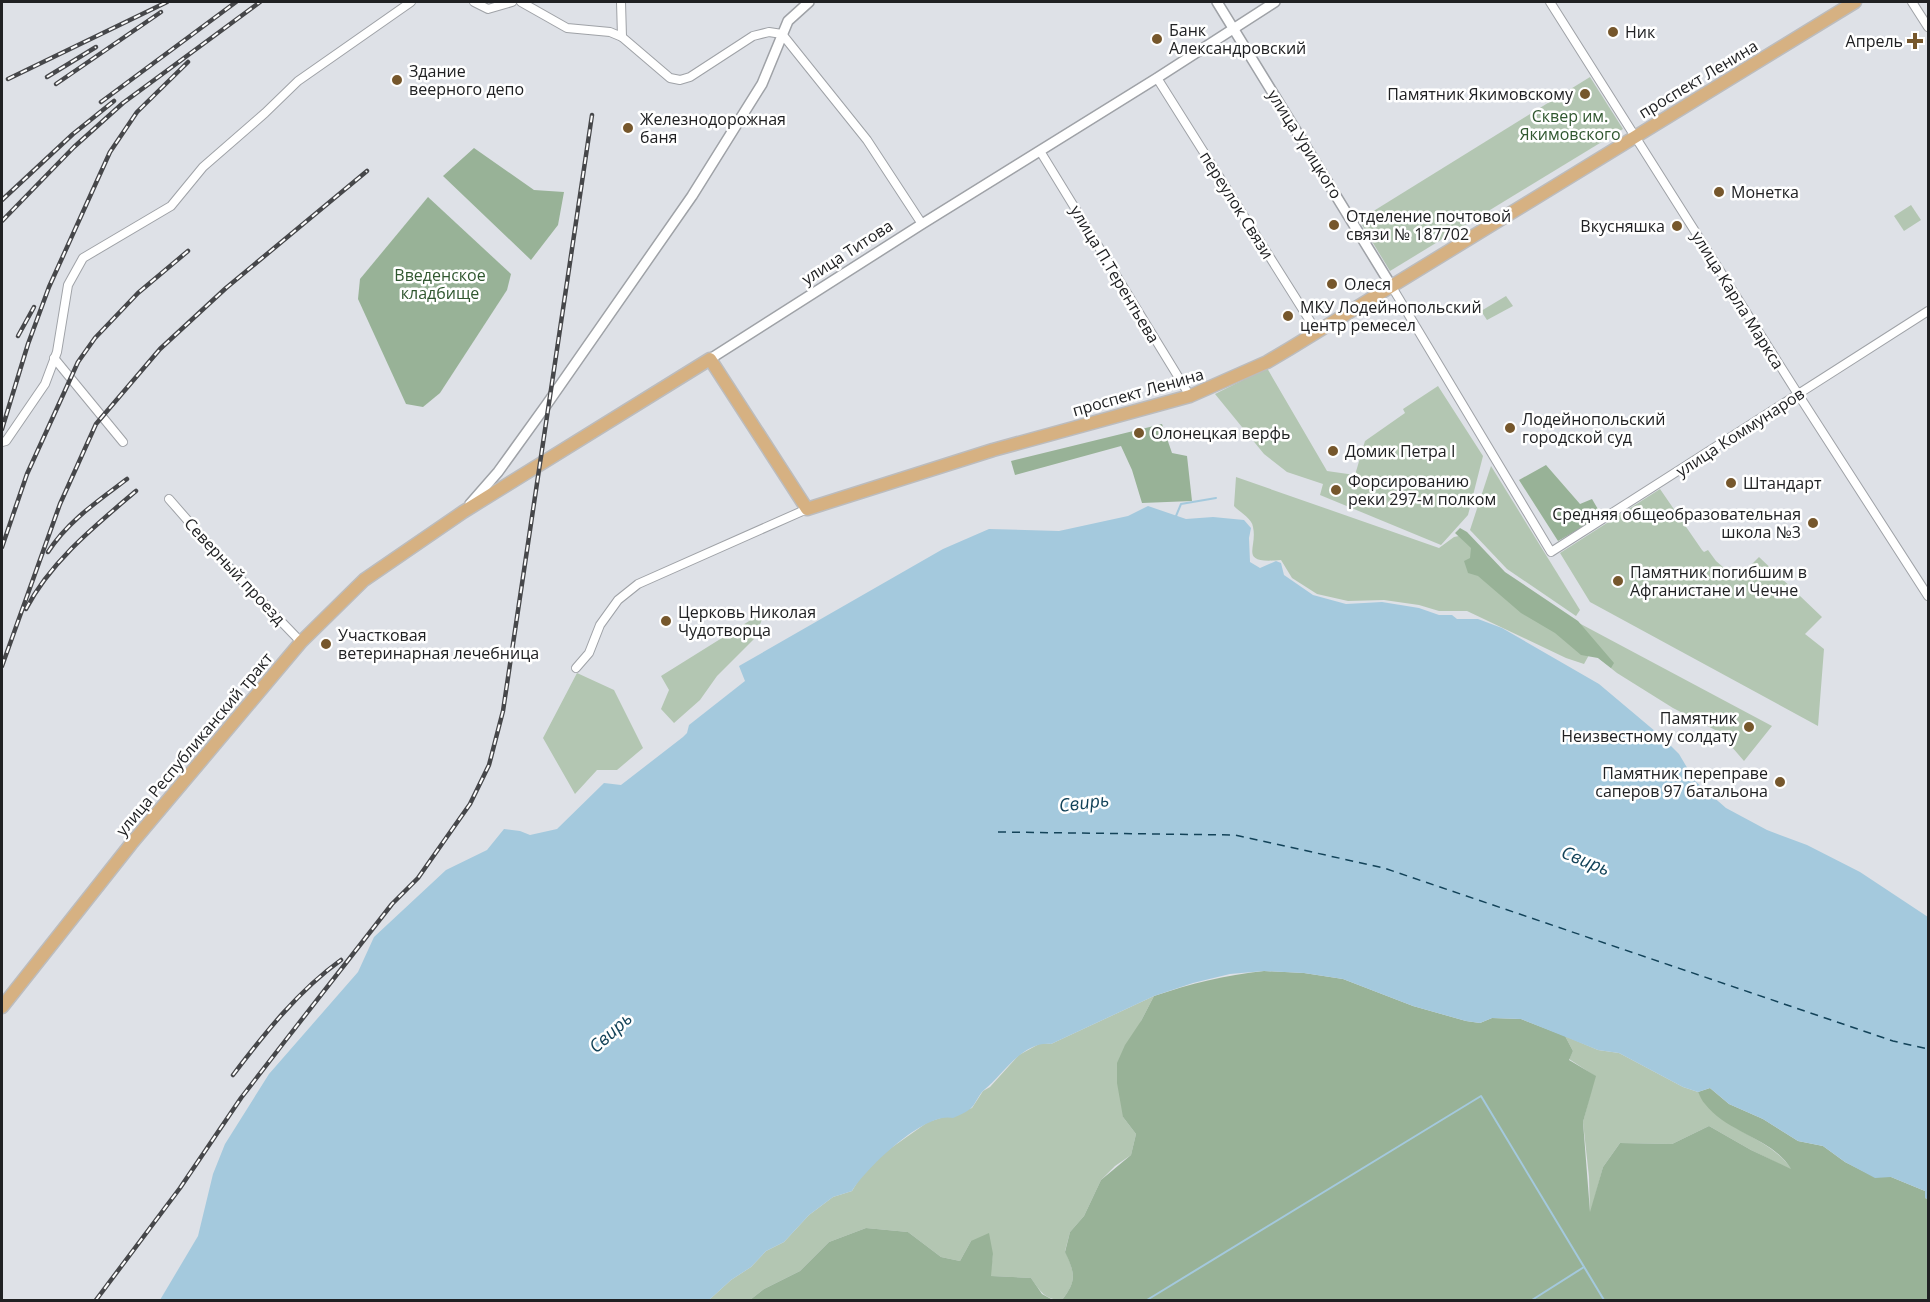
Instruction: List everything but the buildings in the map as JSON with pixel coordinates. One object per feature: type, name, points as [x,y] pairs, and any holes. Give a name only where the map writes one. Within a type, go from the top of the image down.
[{"type":"main road","name":"проспект Ленина","points":[[807,509],[993,450],[1190,396],[1267,362],[1855,2]]},
{"type":"main road","name":"улица Титова","points":[[437,530],[710,359]]},
{"type":"main road","points":[[710,359],[807,509]]},
{"type":"main road","name":"улица Республиканский тракт","points":[[2,1006],[131,844],[301,642],[364,580],[437,530]]},
{"type":"street","points":[[2,442],[6,441],[45,384],[54,358],[68,285],[83,258],[171,206],[203,167],[265,113],[297,81],[411,2]]},
{"type":"street","points":[[474,2],[488,9],[512,2]]},
{"type":"street","points":[[521,2],[567,28],[610,32],[622,37],[670,78],[680,80],[753,36],[769,32],[782,34],[867,140],[922,224]]},
{"type":"street","points":[[463,512],[498,472],[548,404],[692,196],[762,84],[788,21],[809,2]]},
{"type":"street","name":"улица Урицкого","points":[[1217,2],[1392,287]]},
{"type":"street","name":"улица Титова","points":[[710,359],[1275,2]]},
{"type":"street","name":"улица Карла Маркса","points":[[1550,2],[1798,395],[1929,596]]},
{"type":"street","points":[[1912,2],[1929,27]]},
{"type":"street","points":[[622,3],[622,37]]},
{"type":"street","name":"переулок Связи","points":[[1157,78],[1317,332]]},
{"type":"street","name":"улица П.Терентьева","points":[[1040,151],[1190,396]]},
{"type":"street","name":"улица Коммунаров","points":[[1392,287],[1551,552],[1929,311]]},
{"type":"street","points":[[54,358],[123,442]]},
{"type":"street","name":"Северный проезд","points":[[169,499],[224,562],[301,642]]},
{"type":"street","name":"проспект Ленина","points":[[576,668],[589,653],[600,625],[618,600],[638,584],[807,509]]},
{"type":"green space","name":"Сквер им. Якимовского","points":[[1590,77],[1623,129],[1390,271],[1359,220]]},
{"type":"green space","points":[[474,148],[534,190],[564,192],[558,225],[531,260],[443,176]]},
{"type":"green space","name":"Введенское кладбище","points":[[428,197],[511,274],[507,290],[440,393],[423,407],[406,404],[358,299],[360,279]]},
{"type":"green space","points":[[1911,205],[1921,220],[1904,231],[1894,216]]},
{"type":"green space","points":[[1506,296],[1513,306],[1487,320],[1481,311]]},
{"type":"green space","points":[[1267,368],[1327,471],[1355,475],[1365,441],[1405,413],[1403,409],[1438,386],[1483,456],[1468,515],[1441,545],[1320,495],[1323,484],[1287,472],[1264,454],[1215,394]]},
{"type":"green space","points":[[1162,424],[1172,453],[1187,456],[1192,501],[1142,503],[1132,470],[1121,446],[1015,475],[1011,461]]},
{"type":"green space","points":[[1546,465],[1580,504],[1592,499],[1602,516],[1558,541],[1519,480]]},
{"type":"green space","points":[[1491,466],[1580,610],[1576,616],[1507,569],[1470,530]]},
{"type":"green space","points":[[1236,477],[1439,548],[1459,536],[1589,655],[1584,664],[1566,658],[1467,611],[1439,611],[1419,605],[1384,600],[1348,601],[1317,594],[1292,578],[1281,560],[1267,561],[1254,557],[1252,524],[1234,506]]},
{"type":"green space","points":[[1660,489],[1702,550],[1704,552],[1708,550],[1716,561],[1737,579],[1759,557],[1822,617],[1805,634],[1824,649],[1818,726],[1590,602],[1560,553]]},
{"type":"green space","points":[[1460,528],[1467,532],[1505,572],[1578,621],[1614,663],[1611,668],[1598,658],[1581,655],[1555,633],[1521,613],[1478,576],[1468,573],[1464,561],[1470,558],[1471,548],[1455,533]]},
{"type":"green space","points":[[765,611],[755,638],[717,676],[700,700],[674,723],[661,709],[669,690],[661,676]]},
{"type":"green space","points":[[1577,622],[1772,726],[1744,761],[1719,732],[1673,708],[1617,673],[1582,645]]},
{"type":"green space","points":[[577,673],[614,690],[643,748],[617,770],[597,770],[575,794],[543,738]]},
{"type":"green space","points":[[1264,971],[1304,973],[1343,979],[1413,1006],[1466,1021],[1480,1023],[1492,1018],[1521,1019],[1565,1036],[1573,1051],[1569,1060],[1596,1076],[1583,1122],[1590,1212],[1603,1167],[1620,1143],[1672,1144],[1709,1126],[1791,1169],[1783,1158],[1762,1142],[1714,1114],[1698,1092],[1710,1088],[1729,1104],[1763,1119],[1798,1141],[1823,1146],[1845,1162],[1875,1177],[1891,1177],[1925,1191],[1925,1198],[1928,1199],[1928,1300],[1062,1300],[1073,1277],[1065,1252],[1070,1232],[1084,1216],[1101,1180],[1131,1155],[1136,1134],[1123,1117],[1117,1083],[1117,1063],[1154,996],[1208,980]]},
{"type":"green space","points":[[1154,996],[1141,1021],[1123,1117],[1136,1134],[1131,1155],[1101,1180],[1084,1216],[1070,1232],[1065,1251],[1073,1277],[1062,1300],[1047,1296],[1040,1291],[1031,1278],[990,1276],[993,1254],[971,1241],[960,1261],[941,1257],[908,1232],[866,1228],[829,1242],[800,1271],[764,1289],[750,1300],[709,1300],[731,1280],[751,1267],[766,1251],[784,1242],[809,1215],[833,1197],[852,1191],[860,1178],[884,1153],[928,1122],[972,1108],[983,1091],[990,1087],[1019,1055],[1041,1043],[1051,1044]]},
{"type":"green space","points":[[1565,1036],[1598,1050],[1619,1053],[1683,1087],[1698,1092],[1718,1116],[1771,1149],[1792,1170],[1709,1126],[1672,1144],[1620,1143],[1603,1167],[1590,1215],[1589,1177],[1583,1122],[1595,1076],[1569,1059],[1573,1051]]},
{"type":"green space","points":[[866,1228],[908,1232],[941,1257],[960,1261],[971,1241],[989,1233],[993,1254],[991,1276],[1031,1278],[1042,1294],[1053,1300],[750,1300],[764,1289],[800,1271],[829,1242]]},
{"type":"water","name":"Свирь","points":[[1148,506],[1186,519],[1213,517],[1244,520],[1251,528],[1250,562],[1260,568],[1276,561],[1281,563],[1284,575],[1313,595],[1346,604],[1382,602],[1419,608],[1439,615],[1452,615],[1457,619],[1478,619],[1502,628],[1599,684],[1662,737],[1679,754],[1695,781],[1726,808],[1767,830],[1807,845],[1860,872],[1928,917],[1928,1199],[1925,1198],[1925,1191],[1891,1177],[1875,1178],[1845,1162],[1823,1146],[1798,1141],[1763,1119],[1729,1104],[1710,1088],[1698,1092],[1683,1087],[1619,1053],[1598,1050],[1521,1019],[1492,1018],[1480,1023],[1466,1021],[1413,1006],[1343,979],[1304,973],[1264,971],[1230,974],[1154,996],[1051,1044],[1041,1044],[1022,1053],[982,1092],[970,1109],[953,1118],[941,1118],[927,1123],[912,1132],[883,1156],[852,1191],[833,1197],[809,1215],[784,1242],[766,1251],[751,1267],[731,1280],[709,1300],[160,1300],[198,1236],[213,1174],[225,1144],[269,1074],[358,972],[374,937],[446,870],[487,850],[504,829],[530,835],[557,829],[604,783],[621,785],[683,737],[689,725],[745,681],[739,666],[943,549],[989,529],[1059,531],[1128,516]]},
{"type":"waterway","points":[[1176,516],[1181,504],[1216,498]]},
{"type":"waterway","points":[[1147,1300],[1481,1096],[1604,1300]]},
{"type":"waterway","points":[[1532,1300],[1584,1267]]},
{"type":"ferry route","points":[[998,832],[1235,835],[1384,868],[1893,1041],[1928,1049]]},
{"type":"railway","points":[[8,79],[167,2]]},
{"type":"railway","points":[[101,102],[236,2]]},
{"type":"railway","points":[[2,221],[74,147],[123,103],[260,2]]},
{"type":"railway","points":[[56,84],[161,12]]},
{"type":"railway","points":[[47,77],[96,47]]},
{"type":"railway","points":[[2,429],[28,344],[49,287],[110,152],[137,112],[188,62]]},
{"type":"railway","points":[[2,200],[73,134],[114,101]]},
{"type":"railway","points":[[96,1300],[180,1188],[241,1098],[392,904],[418,878],[470,804],[489,765],[503,711],[592,115]]},
{"type":"railway","points":[[2,666],[60,504],[96,424],[160,349],[226,288],[367,171]]},
{"type":"railway","points":[[2,547],[27,474],[78,362],[95,338],[138,293],[188,251]]},
{"type":"railway","points":[[18,336],[34,307]]},
{"type":"railway","points":[[48,552],[74,521],[127,479]]},
{"type":"railway","points":[[26,609],[48,575],[61,560],[136,491]]},
{"type":"railway","points":[[233,1075],[296,999],[341,960]]},
{"type":"place","name":"Ник","points":[[1613,32]]},
{"type":"place","name":"Банк Александровский","points":[[1157,39]]},
{"type":"place","name":"Апрель","points":[[1915,41]]},
{"type":"place","name":"Здание веерного депо","points":[[397,80]]},
{"type":"place","name":"Памятник Якимовскому","points":[[1585,94]]},
{"type":"place","name":"Железнодорожная баня","points":[[628,128]]},
{"type":"place","name":"Монетка","points":[[1719,192]]},
{"type":"place","name":"Отделение почтовой связи № 187702","points":[[1334,225]]},
{"type":"place","name":"Вкусняшка","points":[[1677,226]]},
{"type":"place","name":"Олеся","points":[[1332,284]]},
{"type":"place","name":"МКУ Лодейнопольский центр ремесел","points":[[1288,316]]},
{"type":"place","name":"Лодейнопольский городской суд","points":[[1510,428]]},
{"type":"place","name":"Олонецкая верфь","points":[[1139,433]]},
{"type":"place","name":"Домик Петра I","points":[[1333,451]]},
{"type":"place","name":"Штандарт","points":[[1731,483]]},
{"type":"place","name":"Форсированию реки 297-м полком","points":[[1336,490]]},
{"type":"place","name":"Средняя общеобразовательная школа №3","points":[[1813,523]]},
{"type":"place","name":"Памятник погибшим в Афганистане и Чечне","points":[[1618,581]]},
{"type":"place","name":"Церковь Николая Чудотворца","points":[[666,621]]},
{"type":"place","name":"Участковая ветеринарная лечебница","points":[[326,644]]},
{"type":"place","name":"Памятник Неизвестному солдату","points":[[1749,727]]},
{"type":"place","name":"Памятник переправе саперов 97 батальона","points":[[1780,782]]}]
